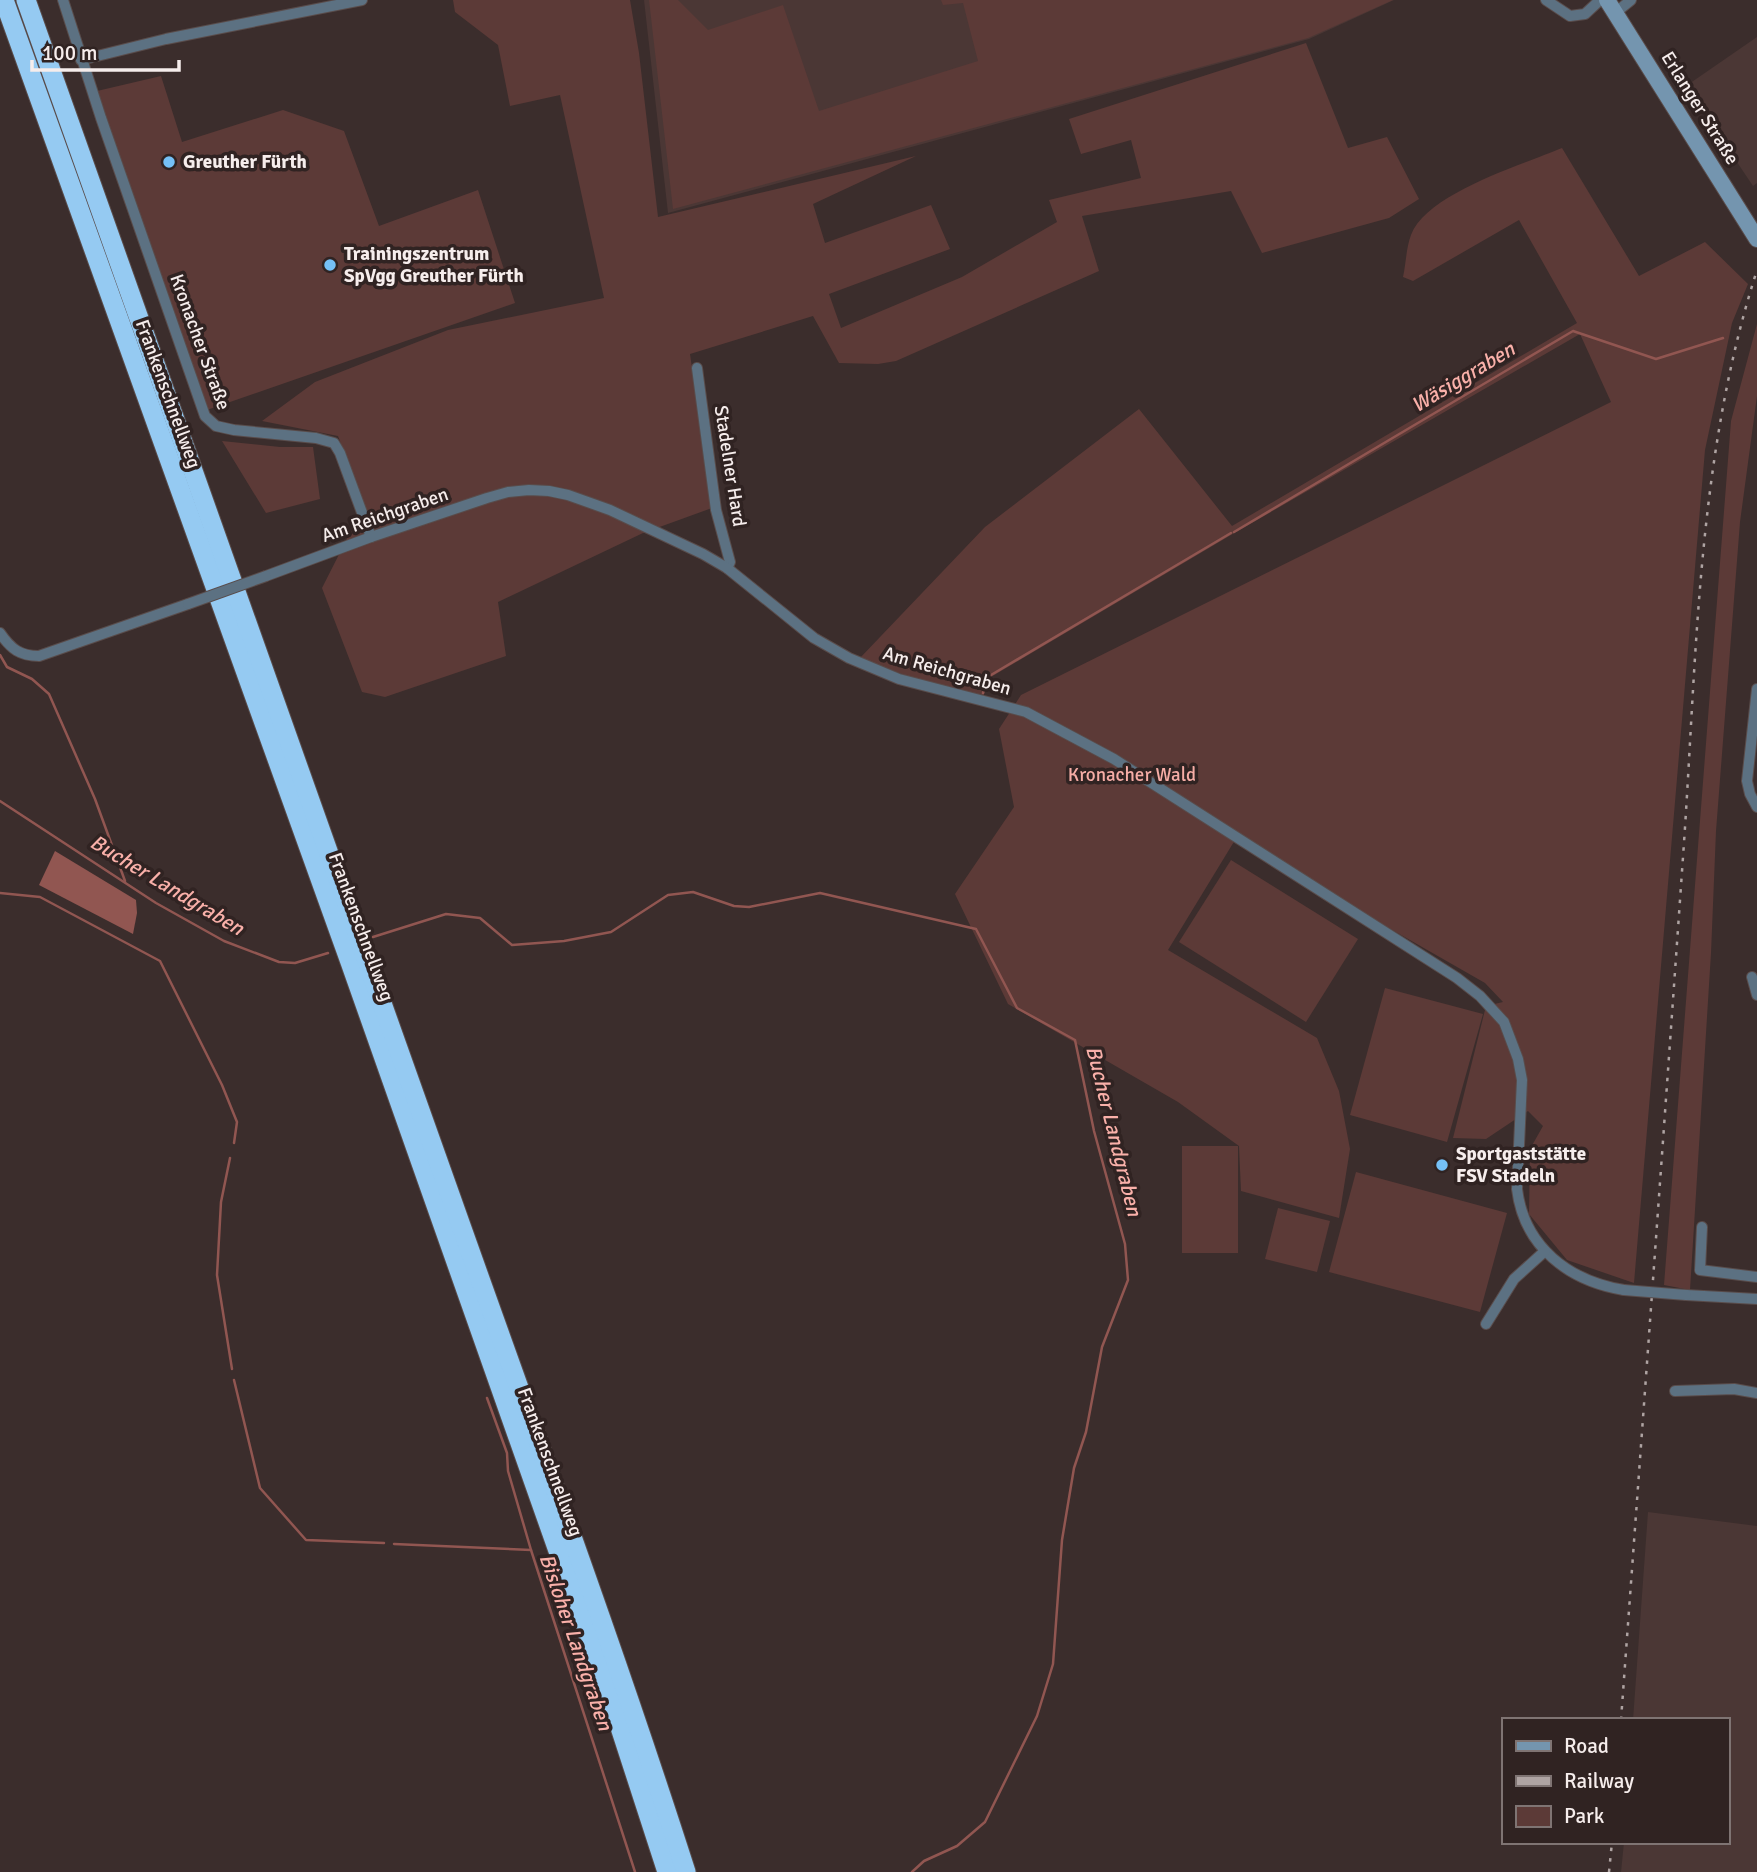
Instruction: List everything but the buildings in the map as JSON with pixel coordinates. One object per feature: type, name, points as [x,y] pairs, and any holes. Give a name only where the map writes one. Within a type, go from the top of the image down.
[{"type":"highway","name":"Frankenschnellweg","points":[[4,0],[350,962],[616,1716],[667,1872]]},
{"type":"highway","name":"Frankenschnellweg","points":[[26,0],[160,384],[366,953],[629,1698],[686,1872]]},
{"type":"main road","name":"Erlanger Straße","points":[[1611,6],[1757,239]]},
{"type":"street","name":"Kronacher Straße","points":[[63,0],[81,60],[205,416],[216,426],[316,438],[334,443],[371,537]]},
{"type":"street","points":[[81,60],[166,39],[362,0]]},
{"type":"street","points":[[1546,0],[1570,16],[1585,14],[1600,0]]},
{"type":"street","points":[[1611,6],[1631,0]]},
{"type":"street","name":"Stadelner Hard","points":[[697,368],[716,510],[730,562],[727,568]]},
{"type":"street","name":"Am Reichgraben","points":[[0,633],[11,648],[25,656],[39,656],[371,537],[508,492],[549,491],[610,510],[704,554],[727,568],[814,638],[849,658],[899,679],[1026,712],[1114,759],[1457,978],[1480,996],[1503,1022],[1518,1059],[1522,1080],[1517,1154],[1518,1203],[1527,1225],[1545,1251],[1578,1277],[1599,1286],[1757,1299]]},
{"type":"street","points":[[1757,689],[1747,781],[1757,807]]},
{"type":"street","points":[[1752,977],[1757,995]]},
{"type":"street","points":[[1702,1227],[1700,1270],[1757,1277]]},
{"type":"street","points":[[1486,1324],[1514,1279],[1545,1251]]},
{"type":"street","points":[[1675,1391],[1734,1389],[1757,1393]]},
{"type":"shaded area","points":[[644,0],[1394,0],[1309,39],[668,213]]},
{"type":"shaded area","points":[[1757,37],[1757,183],[1753,186],[1686,86]]},
{"type":"shaded area","points":[[55,851],[136,900],[137,913],[133,934],[39,885]]},
{"type":"shaded area","points":[[1648,1512],[1757,1526],[1757,1872],[1621,1872],[1624,1844],[1729,1844],[1729,1718],[1633,1718]]},
{"type":"green space","points":[[453,0],[630,0],[639,53],[658,217],[916,156],[813,204],[825,243],[931,205],[950,249],[829,294],[841,328],[962,277],[1057,222],[1049,200],[1141,178],[1131,140],[1081,154],[1069,119],[1306,43],[1348,148],[1387,137],[1419,199],[1389,218],[1262,253],[1231,191],[1082,216],[1099,271],[896,361],[878,364],[839,363],[813,316],[690,354],[712,508],[643,533],[498,602],[506,656],[385,697],[362,692],[322,588],[364,505],[338,436],[262,421],[315,382],[448,330],[604,298],[560,95],[510,106],[498,45],[455,12]]},
{"type":"green space","points":[[649,0],[678,0],[708,30],[783,5],[819,111],[978,61],[963,3],[943,5],[941,0],[1393,0],[1308,38],[673,209]]},
{"type":"green space","name":"Trainingszentrum SpVgg Greuther Fürth","points":[[161,76],[182,142],[283,110],[344,131],[379,226],[478,190],[515,303],[207,410],[97,91]]},
{"type":"green space","name":"Kronacher Wald","points":[[1562,148],[1639,276],[1705,242],[1748,284],[1732,323],[1705,450],[1634,1283],[1567,1260],[1529,1214],[1530,1149],[1543,1126],[1528,1111],[1486,1139],[1453,1138],[1486,1006],[1503,1002],[1485,983],[1235,840],[1168,950],[1317,1038],[1339,1091],[1350,1149],[1339,1218],[1241,1191],[1239,1146],[1178,1102],[1008,1004],[955,894],[1014,807],[999,729],[1021,695],[1611,402],[1580,334],[991,677],[983,697],[918,680],[860,658],[985,527],[1139,409],[1232,526],[1577,323],[1519,220],[1413,281],[1403,277],[1411,235],[1420,220],[1436,206],[1478,182]]},
{"type":"green space","points":[[1757,324],[1757,396],[1740,522],[1716,831],[1690,1290],[1664,1285],[1731,421]]},
{"type":"green space","points":[[222,441],[280,447],[313,447],[320,499],[266,513]]},
{"type":"green space","points":[[1231,860],[1358,939],[1306,1022],[1179,942]]},
{"type":"green space","points":[[1385,988],[1483,1014],[1447,1142],[1350,1115]]},
{"type":"green space","points":[[1182,1146],[1238,1146],[1238,1253],[1182,1253]]},
{"type":"green space","points":[[1356,1172],[1507,1213],[1480,1312],[1329,1272]]},
{"type":"green space","points":[[1278,1208],[1330,1221],[1317,1272],[1265,1259]]},
{"type":"waterway","name":"Wäsiggraben","points":[[1234,532],[1573,331],[1656,359],[1723,338]]},
{"type":"waterway","name":"Wäsiggraben","points":[[983,693],[986,678],[1231,533]]},
{"type":"waterway","points":[[0,655],[7,667],[32,679],[49,694],[95,799],[125,881]]},
{"type":"waterway","name":"Bucher Landgraben","points":[[0,801],[156,903],[224,941],[279,962],[295,963],[328,953]]},
{"type":"waterway","name":"Bucher Landgraben","points":[[373,937],[446,914],[480,918],[512,945],[564,941],[611,932],[668,895],[693,892],[734,906],[749,907],[820,893],[976,929],[1017,1008],[1075,1040],[1094,1131],[1125,1244],[1128,1280],[1102,1347],[1086,1432],[1074,1468],[1062,1540],[1053,1664],[1037,1716],[985,1822],[957,1846],[924,1861],[912,1872]]},
{"type":"waterway","name":"Bisloher Landgraben","points":[[0,893],[40,897],[160,961],[222,1085],[237,1122],[234,1143]]},
{"type":"waterway","name":"Bisloher Landgraben","points":[[230,1158],[221,1202],[217,1275],[232,1369]]},
{"type":"waterway","name":"Bisloher Landgraben","points":[[234,1380],[260,1488],[306,1540],[384,1543]]},
{"type":"waterway","points":[[487,1398],[507,1453],[508,1471],[531,1550]]},
{"type":"waterway","name":"Bisloher Landgraben","points":[[394,1544],[531,1550],[635,1872]]},
{"type":"railway","points":[[1621,1718],[1702,561],[1722,414],[1737,342],[1757,270]]},
{"type":"railway","points":[[1609,1872],[1612,1844]]},
{"type":"place","name":"Greuther Fürth","points":[[169,162]]},
{"type":"place","name":"Trainingszentrum SpVgg Greuther Fürth","points":[[330,265]]},
{"type":"place","name":"Sportgaststätte FSV Stadeln","points":[[1442,1165]]}]
